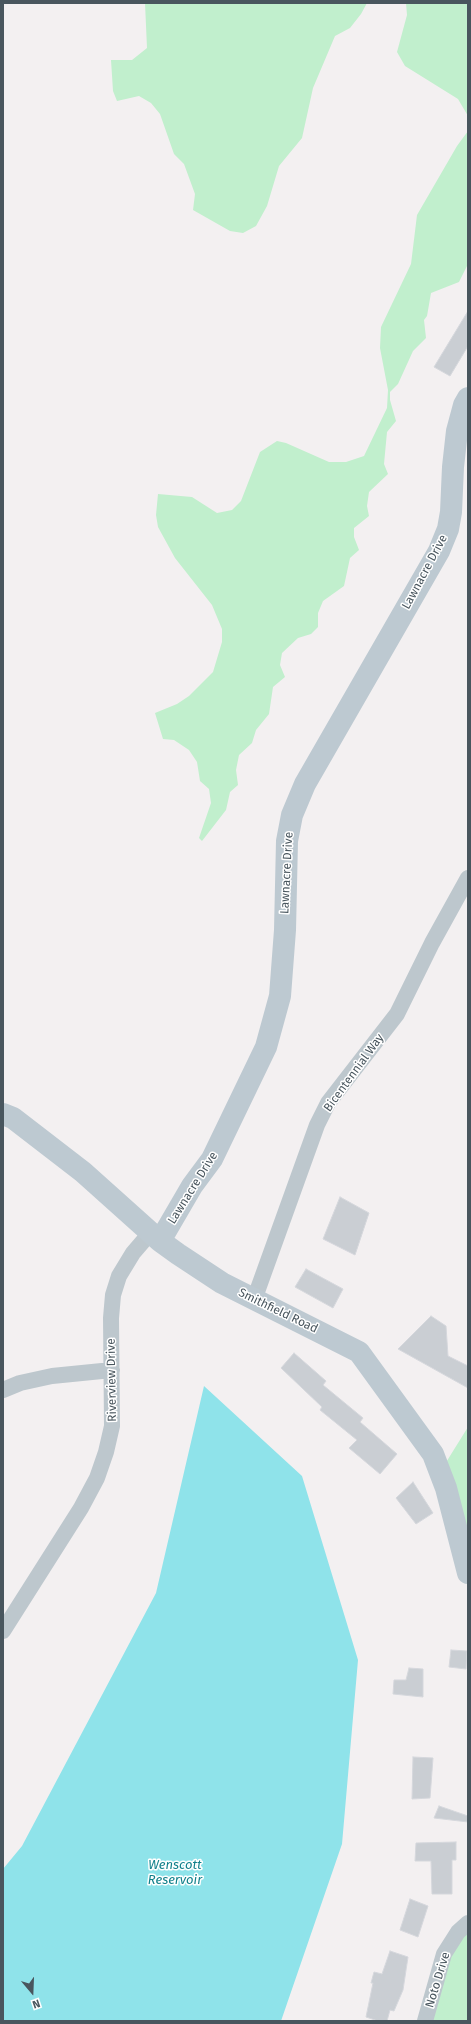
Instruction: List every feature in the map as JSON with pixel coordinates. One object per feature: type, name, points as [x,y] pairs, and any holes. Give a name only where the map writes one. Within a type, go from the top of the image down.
[{"type":"street","name":"Lawnacre Drive","points":[[156,1236],[212,1159],[266,1047],[280,996],[285,930],[287,841],[292,815],[305,784],[439,551],[448,529],[451,512],[453,467],[457,431],[464,405],[468,398]]},
{"type":"street","name":"Bicentennial Way","points":[[254,1300],[317,1126],[328,1103],[397,1014],[432,943],[468,878]]},
{"type":"street","name":"Smithfield Road","points":[[3,1114],[14,1118],[83,1172],[156,1236],[222,1283],[320,1331],[358,1352],[433,1454],[446,1488],[468,1573]]},
{"type":"street","name":"Riverview Drive","points":[[3,1631],[81,1508],[97,1478],[106,1452],[112,1426],[111,1318],[113,1295],[122,1270],[133,1253],[156,1236]]},
{"type":"street","points":[[3,1390],[52,1376],[112,1370]]},
{"type":"street","name":"Noto Drive","points":[[425,2021],[444,1954],[455,1936],[468,1923]]},
{"type":"green space","points":[[145,3],[367,3],[361,14],[350,28],[335,36],[313,88],[302,138],[279,166],[267,206],[256,226],[243,233],[230,231],[193,210],[195,194],[184,164],[174,154],[160,114],[151,103],[139,96],[117,101],[113,91],[111,60],[132,60],[147,48]]},
{"type":"green space","points":[[406,3],[468,3],[468,116],[458,99],[405,66],[397,52],[407,15]]},
{"type":"green space","points":[[468,131],[468,264],[459,282],[431,293],[427,316],[424,320],[426,338],[413,351],[398,384],[390,392],[390,400],[396,421],[387,432],[384,464],[388,474],[369,492],[367,506],[369,516],[354,528],[354,537],[359,550],[350,558],[344,586],[323,601],[318,613],[318,627],[311,634],[298,638],[282,653],[280,665],[285,677],[273,687],[269,714],[256,730],[252,743],[239,755],[236,770],[238,785],[230,792],[226,810],[202,841],[199,838],[211,803],[209,789],[200,781],[197,762],[189,750],[174,740],[163,739],[155,713],[177,704],[189,696],[213,672],[222,642],[222,629],[212,605],[175,558],[158,527],[156,515],[158,494],[192,497],[217,513],[232,510],[241,501],[260,452],[277,441],[286,443],[329,462],[346,462],[364,456],[387,408],[388,390],[380,348],[381,327],[411,264],[417,215],[457,146]]},
{"type":"green space","points":[[468,1427],[468,1572],[445,1464]]},
{"type":"green space","points":[[468,1915],[468,2021],[427,2021],[451,1934]]},
{"type":"water","name":"Wenscott Reservoir","points":[[204,1386],[302,1476],[358,1660],[342,1844],[281,2021],[3,2021],[3,1869],[22,1846],[156,1593]]},
{"type":"building","points":[[468,311],[468,346],[450,376],[434,367]]},
{"type":"building","points":[[340,1197],[369,1213],[355,1255],[323,1239]]},
{"type":"building","points":[[306,1269],[343,1289],[333,1308],[295,1287]]},
{"type":"building","points":[[431,1316],[446,1326],[448,1356],[468,1366],[468,1388],[398,1349]]},
{"type":"building","points":[[294,1353],[326,1381],[323,1385],[363,1418],[360,1422],[397,1454],[380,1474],[349,1448],[357,1440],[320,1410],[322,1407],[281,1368]]},
{"type":"building","points":[[413,1482],[433,1513],[416,1524],[396,1498]]},
{"type":"building","points":[[451,1650],[467,1651],[466,1669],[449,1667]]},
{"type":"building","points":[[409,1668],[423,1669],[423,1697],[393,1694],[394,1680],[406,1680]]},
{"type":"building","points":[[413,1757],[433,1758],[430,1798],[412,1799]]},
{"type":"building","points":[[439,1806],[468,1816],[468,1822],[434,1818]]},
{"type":"building","points":[[456,1842],[456,1860],[452,1860],[452,1894],[432,1894],[431,1861],[415,1861],[416,1843]]},
{"type":"building","points":[[410,1899],[428,1906],[418,1937],[400,1930]]},
{"type":"building","points":[[390,1951],[408,1957],[403,1990],[394,2011],[390,2010],[387,2021],[378,2021],[366,2017],[373,1983],[371,1983],[374,1972],[382,1974]]}]
